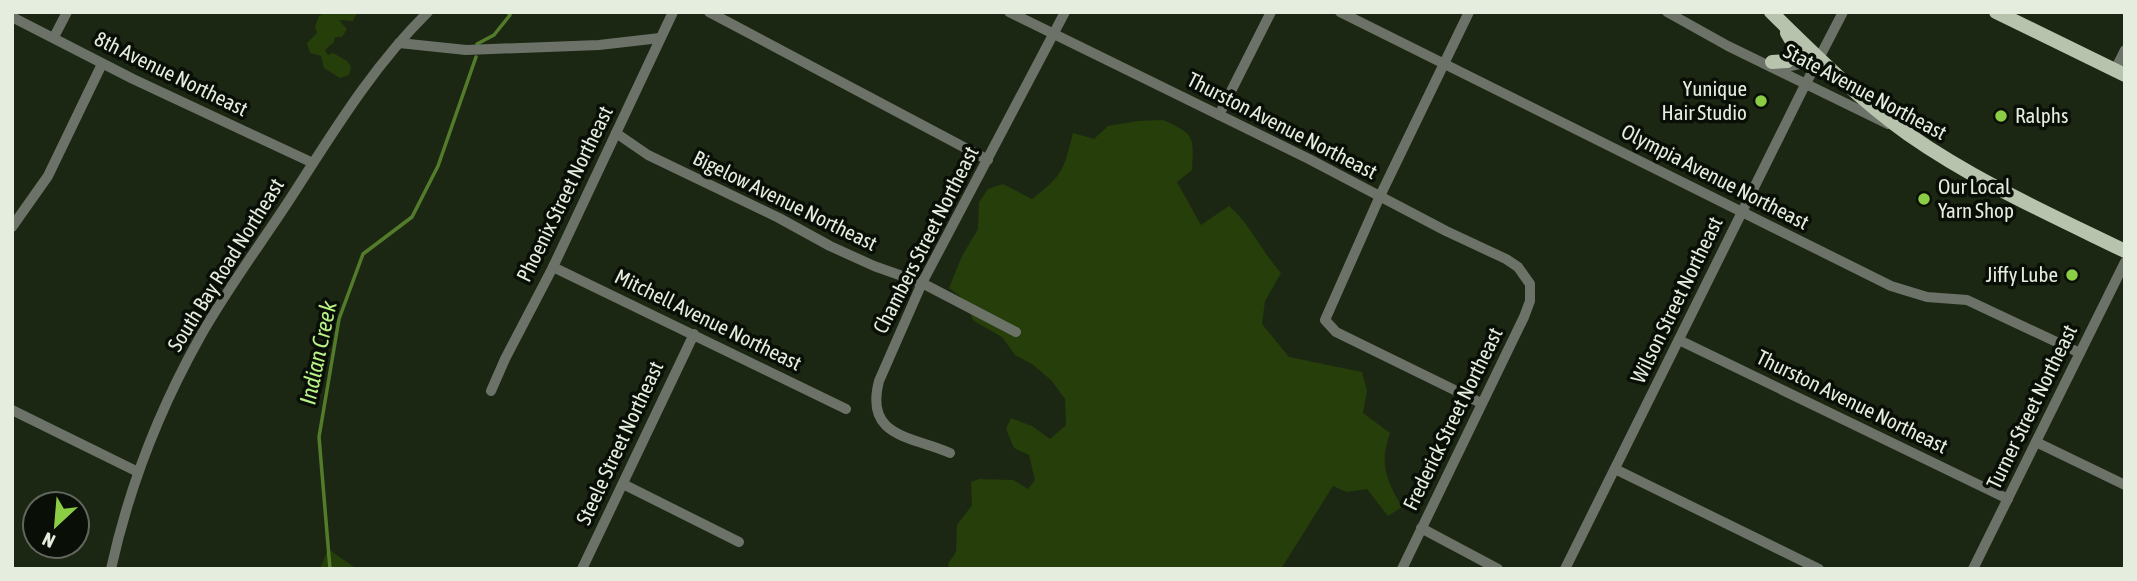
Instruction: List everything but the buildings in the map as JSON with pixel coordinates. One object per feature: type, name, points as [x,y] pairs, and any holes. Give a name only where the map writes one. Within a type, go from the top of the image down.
[{"type":"main road","points":[[1771,12],[1870,106],[1906,133]]},
{"type":"main road","points":[[1771,12],[1794,45],[1795,52],[1790,60],[1772,62]]},
{"type":"main road","points":[[1996,12],[2120,73]]},
{"type":"main road","name":"State Avenue Northeast","points":[[1906,133],[1974,175],[2125,251]]},
{"type":"street","points":[[54,37],[66,12]]},
{"type":"street","name":"South Bay Road Northeast","points":[[111,569],[138,472],[159,418],[201,335],[352,104],[399,43],[428,12]]},
{"type":"street","name":"Phoenix Street Northeast","points":[[491,391],[553,267],[673,12]]},
{"type":"street","points":[[709,12],[988,160]]},
{"type":"street","name":"Thurston Avenue Northeast","points":[[1009,12],[1506,259],[1518,267],[1530,284]]},
{"type":"street","name":"Chambers Street Northeast","points":[[950,453],[901,437],[888,429],[880,417],[874,397],[922,283],[1065,12]]},
{"type":"street","points":[[1219,115],[1270,12]]},
{"type":"street","name":"Olympia Avenue Northeast","points":[[1340,12],[1891,286],[1927,297],[1967,300],[2080,353]]},
{"type":"street","points":[[1469,12],[1325,316],[1327,324],[1336,332],[1481,403]]},
{"type":"street","name":"State Avenue Northeast","points":[[1667,12],[1772,62]]},
{"type":"street","name":"Wilson Street Northeast","points":[[1565,569],[1843,12]]},
{"type":"street","name":"8th Avenue Northeast","points":[[12,17],[102,64],[313,163]]},
{"type":"street","name":"State Avenue Northeast","points":[[1698,28],[1728,46],[1906,133]]},
{"type":"street","points":[[399,43],[466,50],[599,46],[660,38]]},
{"type":"street","points":[[2120,73],[2125,50]]},
{"type":"street","points":[[1772,62],[1790,66],[1819,60]]},
{"type":"street","points":[[12,227],[48,176],[102,64]]},
{"type":"street","name":"Bigelow Avenue Northeast","points":[[616,133],[648,155],[779,218],[830,246],[874,266],[922,283],[1016,332]]},
{"type":"street","name":"Turner Street Northeast","points":[[1973,569],[2125,262]]},
{"type":"street","name":"Mitchell Avenue Northeast","points":[[553,267],[846,409]]},
{"type":"street","name":"Frederick Street Northeast","points":[[1402,569],[1524,317],[1530,302],[1530,284]]},
{"type":"street","name":"Steele Street Northeast","points":[[582,569],[694,334]]},
{"type":"street","name":"Thurston Avenue Northeast","points":[[1679,340],[2008,499]]},
{"type":"street","points":[[12,410],[138,472]]},
{"type":"street","points":[[2036,442],[2125,485]]},
{"type":"street","points":[[1615,469],[1819,569]]},
{"type":"street","points":[[623,484],[738,542]]},
{"type":"street","points":[[1422,528],[1498,569]]},
{"type":"green space","points":[[327,12],[357,12],[353,21],[339,20],[347,29],[342,37],[335,37],[334,42],[325,50],[328,55],[333,53],[347,61],[351,67],[349,75],[340,78],[324,68],[321,56],[310,53],[307,43],[317,33],[315,26],[319,16]]},
{"type":"green space","points":[[1163,120],[1181,129],[1192,142],[1192,170],[1177,182],[1201,225],[1229,206],[1281,273],[1265,301],[1262,324],[1289,357],[1362,372],[1367,391],[1363,413],[1390,433],[1385,454],[1386,471],[1402,507],[1388,516],[1367,489],[1347,492],[1333,486],[1281,569],[949,569],[948,564],[956,552],[957,525],[972,505],[971,482],[979,479],[1013,480],[1028,489],[1035,480],[1029,455],[1014,448],[1006,429],[1011,418],[1032,426],[1050,439],[1066,425],[1065,399],[1051,380],[1032,364],[1015,355],[1002,337],[974,321],[961,297],[949,288],[962,256],[978,229],[979,202],[988,189],[1003,184],[1032,199],[1061,171],[1073,133],[1094,139],[1108,126]]},
{"type":"green space","points":[[328,549],[357,569],[320,569]]},
{"type":"waterway","name":"Indian Creek","points":[[477,44],[494,35],[510,15],[508,12]]},
{"type":"waterway","name":"Indian Creek","points":[[330,569],[319,437],[339,319],[363,254],[412,217],[438,166],[476,57]]},
{"type":"place","name":"Yunique Hair Studio","points":[[1761,101]]},
{"type":"place","name":"Ralphs","points":[[2001,116]]},
{"type":"place","name":"Our Local Yarn Shop","points":[[1924,199]]},
{"type":"place","name":"Jiffy Lube","points":[[2072,275]]}]
